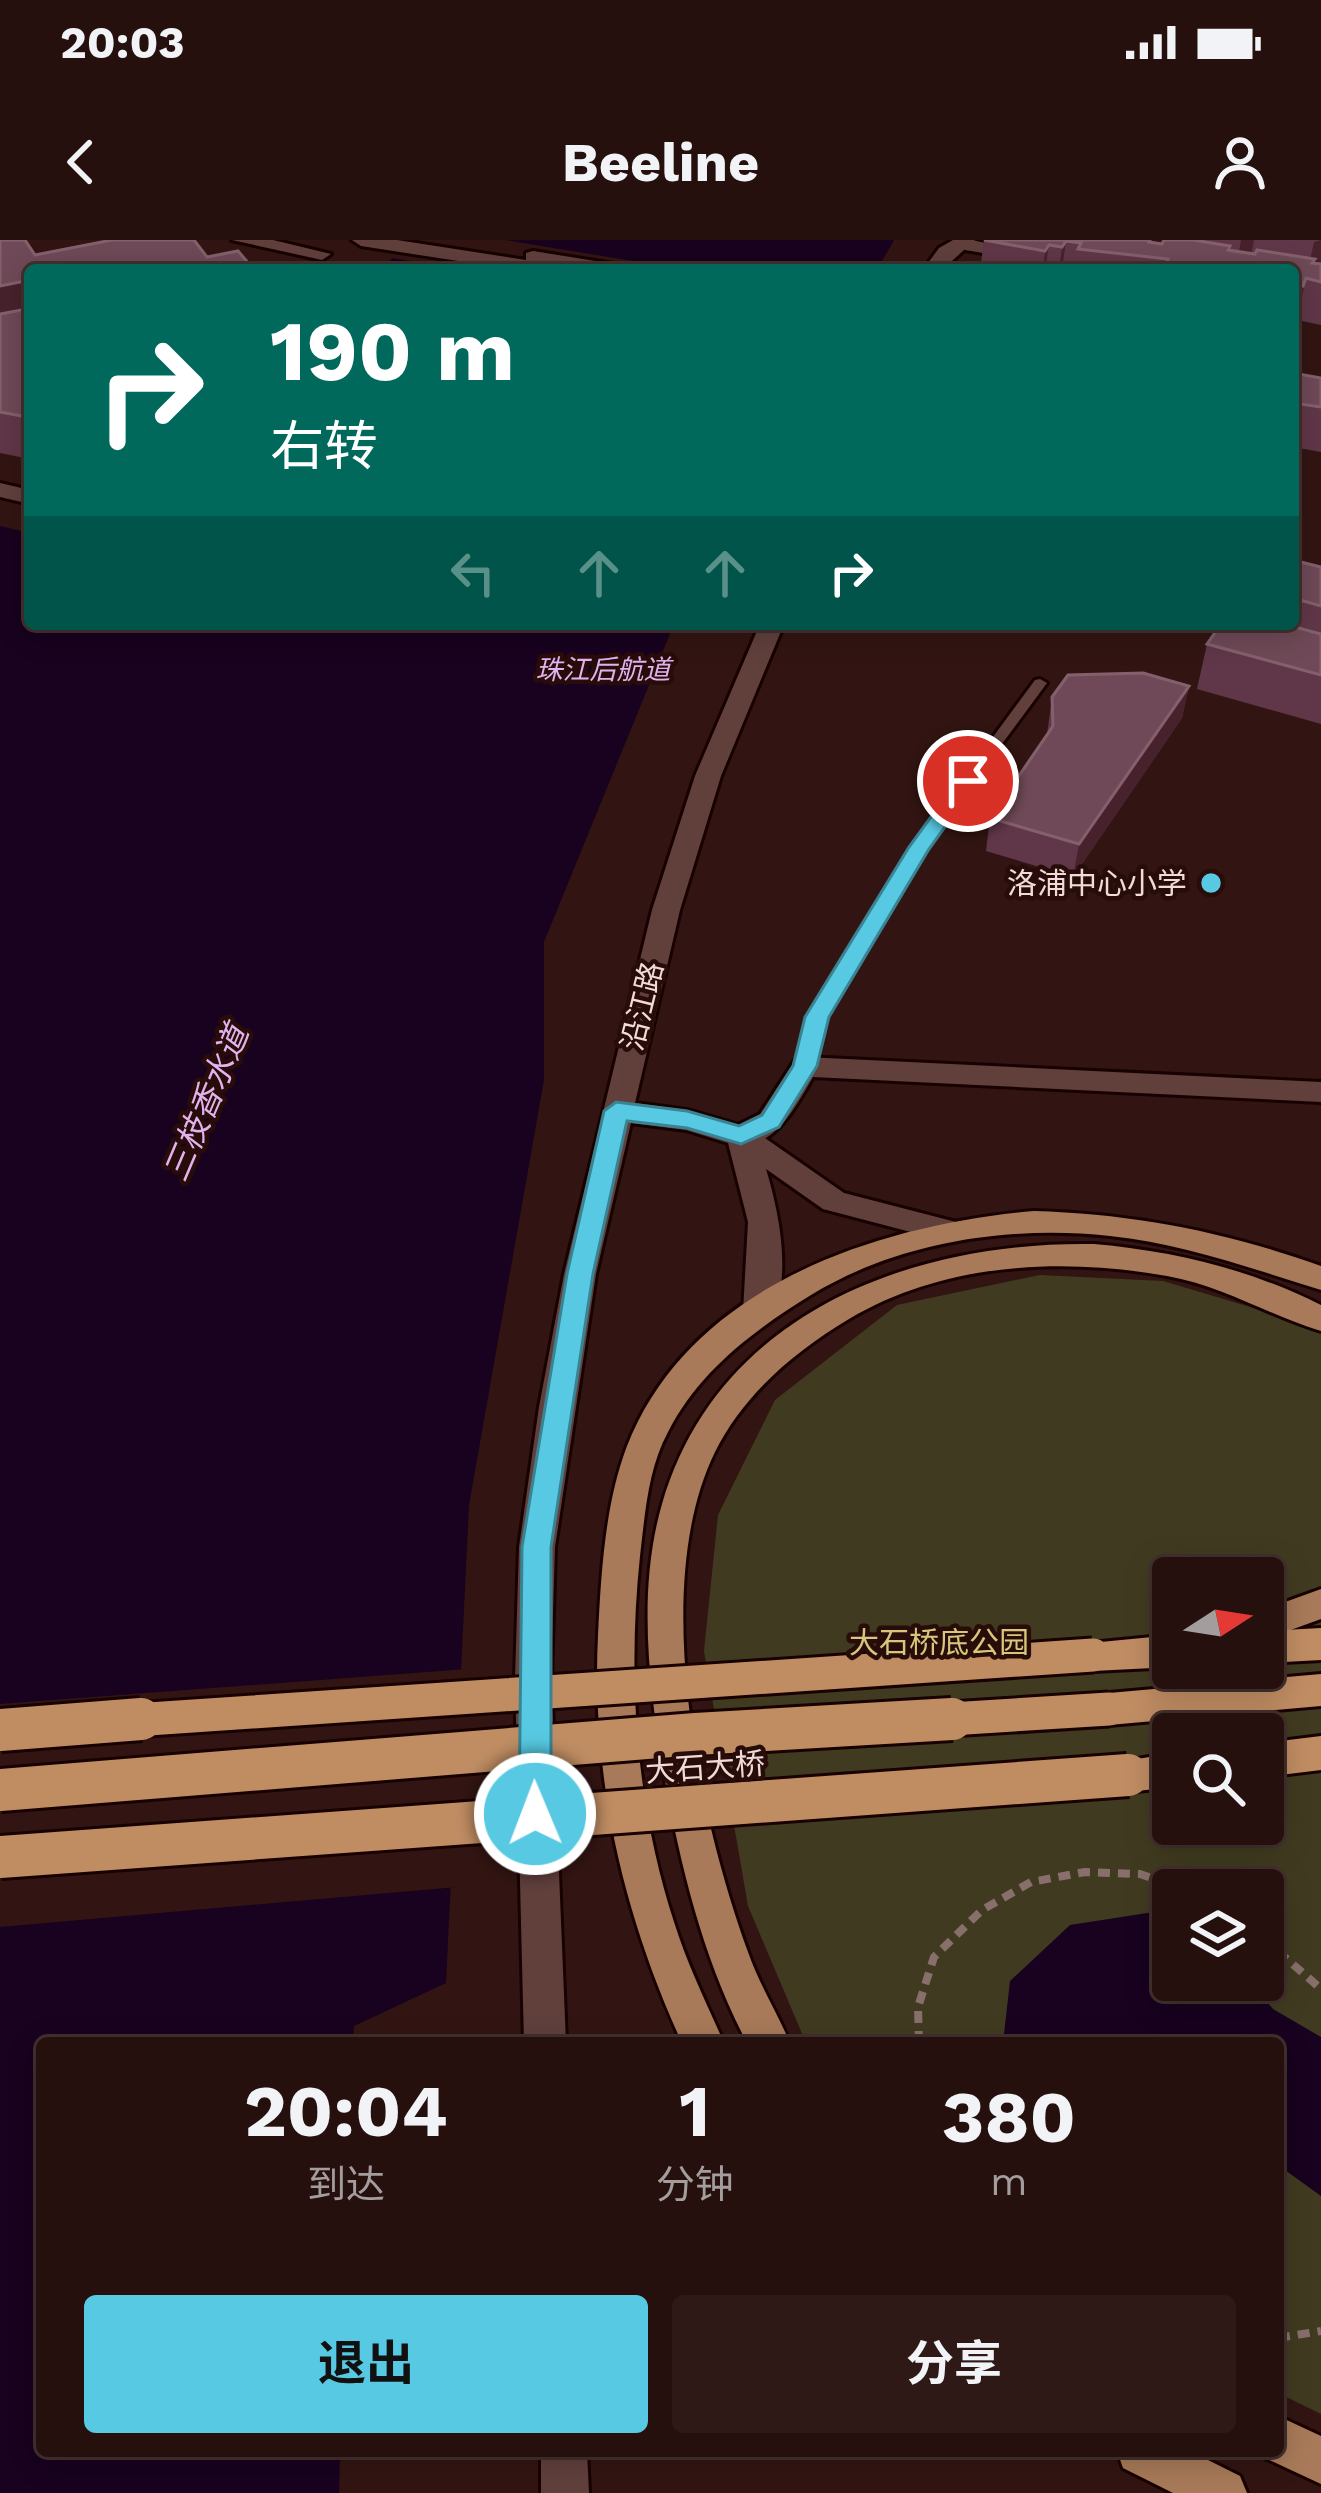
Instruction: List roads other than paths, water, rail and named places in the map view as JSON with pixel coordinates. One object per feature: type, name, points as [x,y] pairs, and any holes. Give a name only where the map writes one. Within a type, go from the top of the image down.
[{"type":"highway","points":[[1284,1646],[1321,1644]]},
{"type":"highway","points":[[0,1730],[306,1705],[1152,1650]]},
{"type":"highway","name":"大石大桥","points":[[0,1790],[1321,1690]]},
{"type":"highway","name":"大石大桥","points":[[0,1857],[1128,1775]]},
{"type":"main road","points":[[700,2037],[668,1963],[637,1848],[619,1723],[619,1580],[631,1492],[656,1422],[707,1357],[759,1312],[849,1258],[945,1230],[1054,1221],[1150,1228],[1242,1249],[1321,1278]]},
{"type":"main road","points":[[766,2037],[746,2000],[707,1888],[674,1720],[668,1630],[680,1503],[702,1445],[736,1393],[785,1344],[850,1302],[922,1274],[1000,1258],[1109,1256],[1168,1263],[1246,1284],[1321,1318]]},
{"type":"main road","points":[[1284,1617],[1321,1604]]},
{"type":"main road","points":[[1284,1760],[1321,1756]]},
{"type":"main road","points":[[1128,1775],[1152,1773]]},
{"type":"main road","points":[[1284,2443],[1321,2461]]},
{"type":"main road","points":[[1152,2457],[1223,2493]]},
{"type":"street","points":[[241,240],[322,254]]},
{"type":"street","points":[[310,264],[338,240]]},
{"type":"street","points":[[361,240],[514,264]]},
{"type":"street","points":[[429,240],[577,264]]},
{"type":"street","points":[[948,246],[969,243],[1041,256]]},
{"type":"street","name":"沿江路","points":[[545,2037],[532,1678],[537,1547],[580,1274],[682,854],[708,776],[769,630]]},
{"type":"street","points":[[741,1136],[771,1121],[805,1066],[1321,1092]]},
{"type":"street","points":[[616,1111],[687,1120],[741,1136],[834,1202],[945,1230]]},
{"type":"street","points":[[741,1136],[765,1210],[768,1242],[759,1312]]},
{"type":"street","points":[[564,2457],[566,2493]]},
{"type":"lane","points":[[805,1066],[817,1017],[920,847],[1040,683]]},
{"type":"water","points":[[411,240],[894,240],[880,264],[386,264]]},
{"type":"water","points":[[0,526],[24,532],[24,630],[672,630],[544,942],[544,1080],[469,1505],[446,1983],[354,2026],[353,2037],[36,2037],[36,2457],[340,2457],[339,2493],[0,2493]]},
{"type":"water","points":[[1152,1912],[1152,2001],[1266,2001],[1321,2037],[1321,2196],[1284,2169],[1284,2037],[1004,2037],[1010,1981],[1070,1925]]},
{"type":"place","name":"洛浦中心小学","points":[[1211,883]]},
{"type":"water label","name":"珠江后航道","points":[[603,670]]},
{"type":"water label","name":"三枝香水道","points":[[206,1103]]},
{"type":"park label","name":"大石桥底公园","points":[[939,1642]]}]
